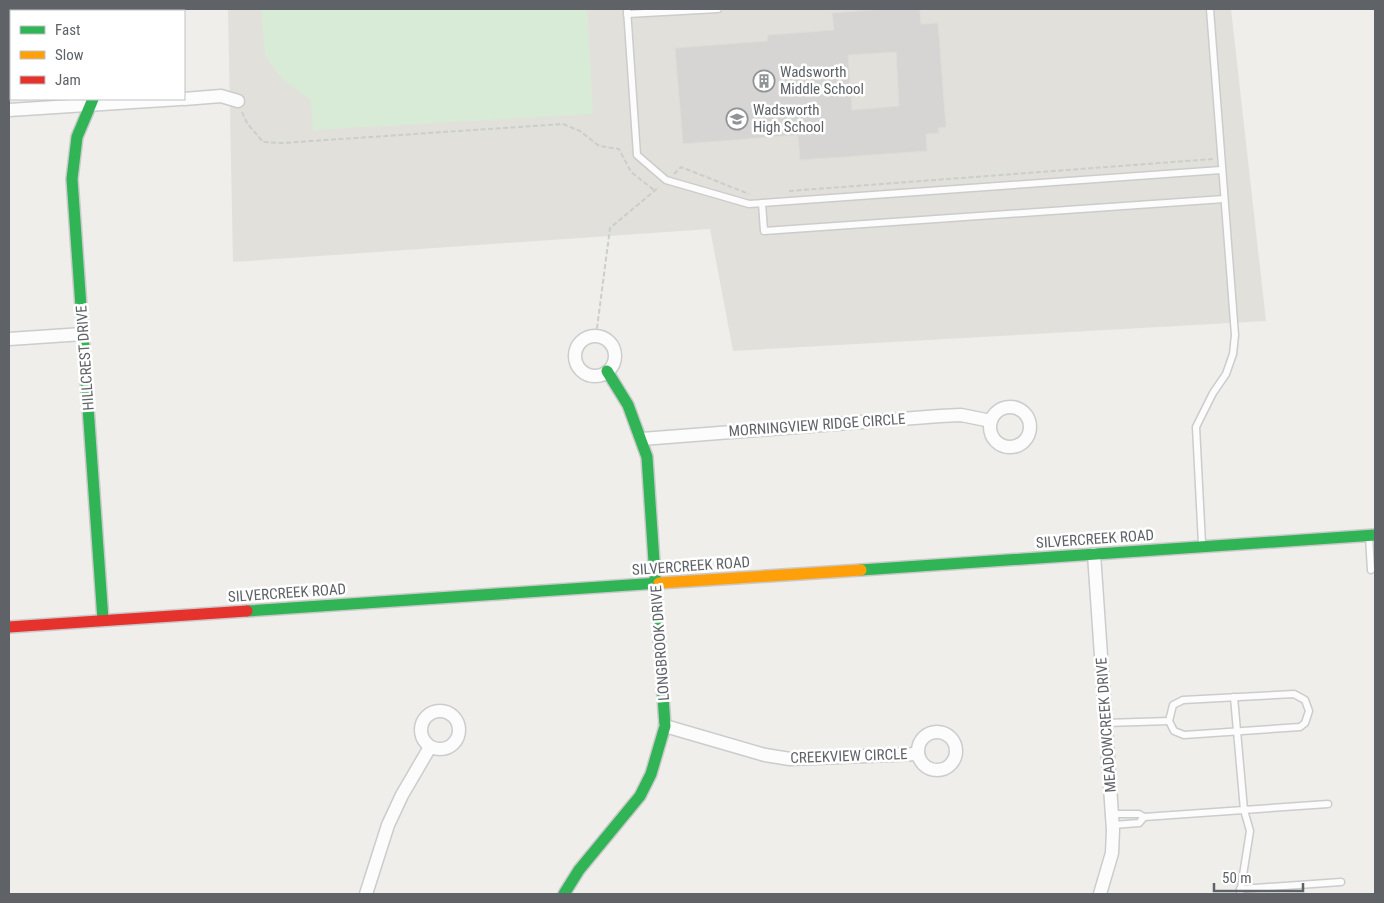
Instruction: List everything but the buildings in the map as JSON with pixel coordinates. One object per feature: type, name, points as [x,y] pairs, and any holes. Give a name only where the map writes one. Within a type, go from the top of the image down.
[{"type":"street","points":[[185,98],[220,96],[238,101]]},
{"type":"street","points":[[9,110],[92,101],[136,100]]},
{"type":"street","name":"HILLCREST DRIVE","points":[[92,101],[78,137],[72,179],[103,620]]},
{"type":"street","points":[[9,339],[83,334]]},
{"type":"street","name":"LONGBROOK DRIVE","points":[[564,894],[579,870],[640,796],[654,767],[665,726],[648,465],[642,439],[628,405],[607,371]]},
{"type":"street","name":"MORNINGVIEW RIDGE CIRCLE","points":[[642,439],[940,416],[961,415],[991,422]]},
{"type":"street","name":"SILVERCREEK ROAD","points":[[9,627],[1372,536]]},
{"type":"street","name":"MEADOWCREEK DRIVE","points":[[1094,554],[1113,819],[1112,853],[1100,894]]},
{"type":"street","name":"CREEKVIEW CIRCLE","points":[[665,726],[764,755],[790,759],[918,754]]},
{"type":"street","points":[[366,894],[388,825],[402,795],[430,747]]},
{"type":"lane","points":[[718,9],[627,11],[636,155],[666,180],[749,204],[1221,170]]},
{"type":"lane","points":[[1202,547],[1196,427],[1213,393],[1226,374],[1236,335],[1221,170],[1210,9]]},
{"type":"lane","points":[[762,203],[764,231],[1224,199]]},
{"type":"lane","points":[[1371,570],[1372,536]]},
{"type":"lane","points":[[1294,694],[1305,700],[1309,711],[1305,723],[1300,727],[1184,735],[1174,731],[1168,721],[1170,710],[1178,702],[1234,698],[1294,694]]},
{"type":"lane","points":[[1234,698],[1244,810],[1250,831],[1240,892],[1341,882]]},
{"type":"lane","points":[[1106,723],[1168,721]]},
{"type":"lane","points":[[1113,819],[1139,823],[1144,818],[1328,804]]},
{"type":"lane","points":[[1113,819],[1139,814],[1144,818]]},
{"type":"path","points":[[238,101],[247,123],[263,142],[282,143],[563,124],[580,131],[599,146],[619,149],[631,172],[655,190]]},
{"type":"shaded area","name":"Wadsworth High School","points":[[228,9],[1231,9],[1266,321],[733,351],[710,229],[233,262]]},
{"type":"green space","points":[[261,9],[587,9],[593,114],[313,130],[311,100],[283,80],[265,55]]},
{"type":"traffic: fast","points":[[93,100],[77,137],[72,179],[103,620]]},
{"type":"traffic: fast","points":[[564,894],[579,870],[640,796],[651,774],[665,726],[647,457],[628,405],[607,371]]},
{"type":"traffic: fast","points":[[861,570],[1375,535]]},
{"type":"traffic: fast","points":[[247,611],[659,583]]},
{"type":"traffic: slow","points":[[659,583],[861,570]]},
{"type":"traffic: jam","points":[[9,627],[247,611]]},
{"type":"place","name":"Wadsworth Middle School","points":[[764,81]]},
{"type":"place","name":"Wadsworth High School","points":[[737,119]]}]
